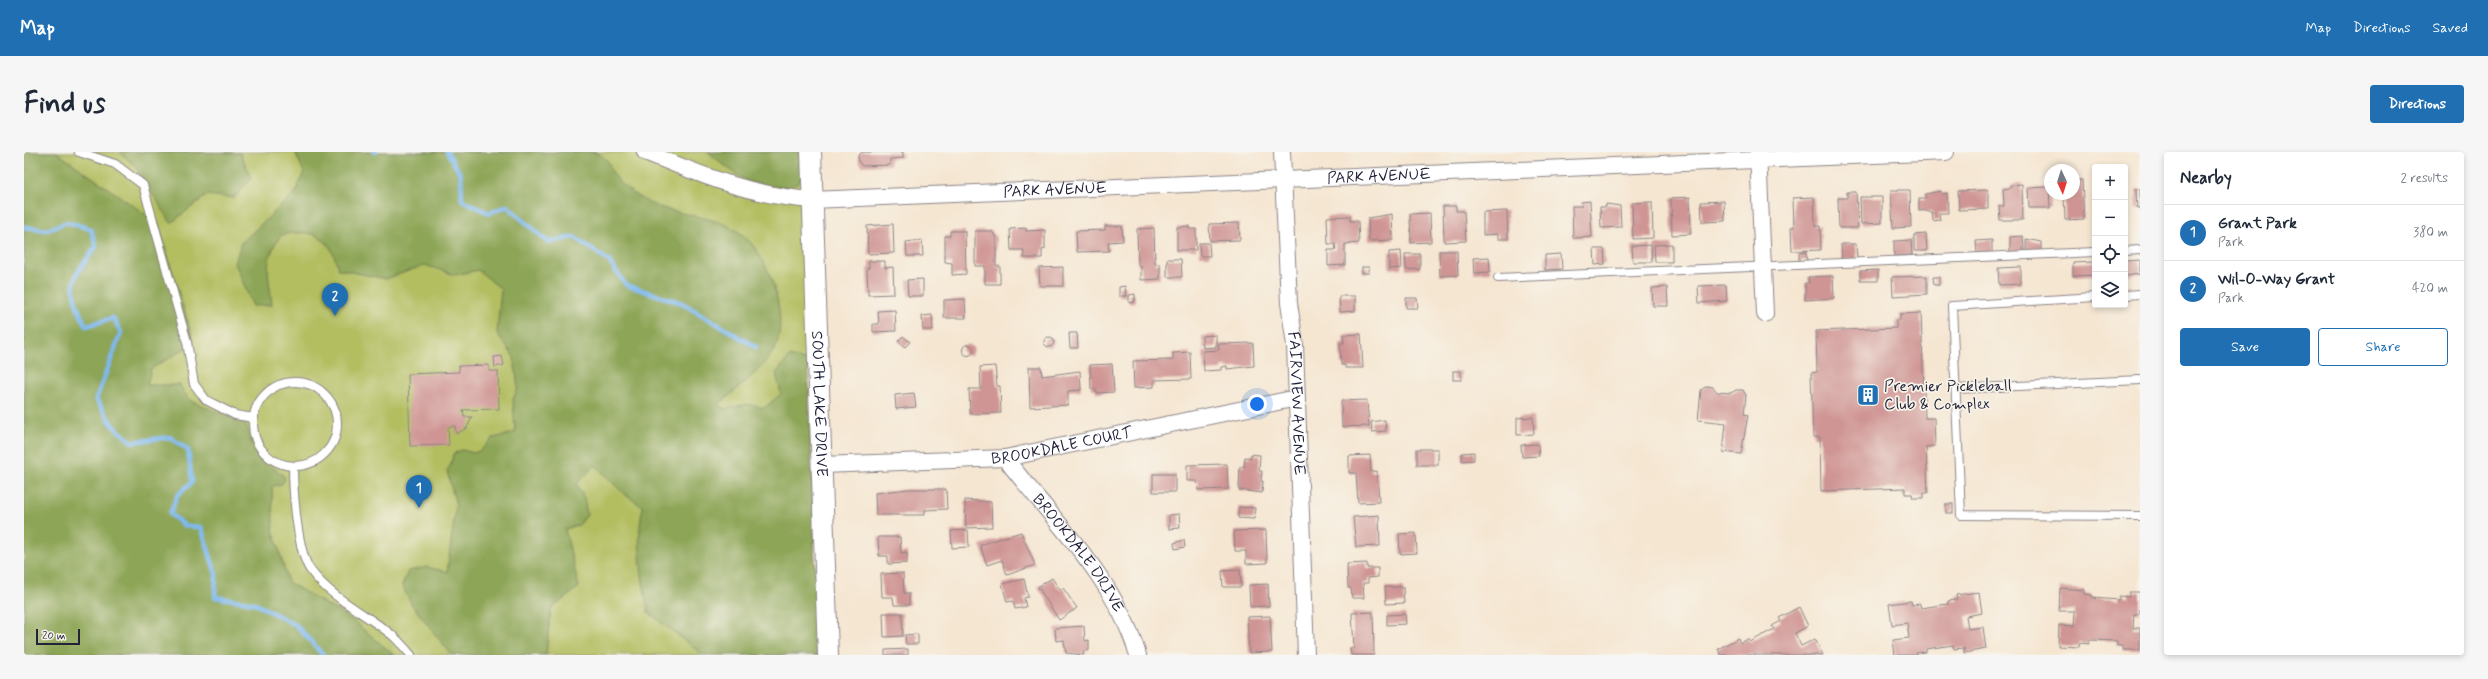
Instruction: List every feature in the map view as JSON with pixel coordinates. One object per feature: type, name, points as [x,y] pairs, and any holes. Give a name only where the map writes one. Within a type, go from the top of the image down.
[{"type":"street","name":"PARK AVENUE","points":[[645,152],[714,180],[767,196],[812,200],[1758,156],[1946,152]]},
{"type":"street","name":"SOUTH LAKE DRIVE","points":[[811,152],[828,655]]},
{"type":"street","name":"FAIRVIEW AVENUE","points":[[1282,152],[1289,303],[1295,345],[1306,655]]},
{"type":"street","points":[[1758,156],[1765,314]]},
{"type":"street","name":"BROOKDALE COURT","points":[[822,465],[1005,458],[1297,398]]},
{"type":"street","name":"BROOKDALE DRIVE","points":[[1005,458],[1078,545],[1111,592],[1131,633],[1138,655]]},
{"type":"lane","points":[[79,152],[116,164],[143,185],[187,342],[194,384],[206,400],[235,414],[254,418]]},
{"type":"lane","points":[[2128,251],[2140,250]]},
{"type":"lane","points":[[1498,278],[1763,268],[2092,252]]},
{"type":"lane","points":[[2128,295],[2140,294]]},
{"type":"lane","points":[[2092,297],[1952,306],[1961,515],[2140,516]]},
{"type":"lane","points":[[1956,389],[2140,380]]},
{"type":"lane","points":[[292,383],[305,384],[318,389],[328,398],[335,410],[338,424],[332,444],[319,459],[306,465],[293,466],[279,463],[267,456],[256,438],[254,418],[258,405],[267,394],[278,386],[292,383]]},
{"type":"lane","points":[[293,466],[293,487],[300,540],[304,558],[310,570],[344,600],[393,636],[411,655]]},
{"type":"green space","points":[[24,152],[801,152],[818,655],[24,655]]},
{"type":"green space","points":[[24,152],[56,152],[158,223],[194,343],[151,369],[147,385],[180,385],[189,400],[245,424],[256,454],[262,461],[281,473],[285,479],[281,485],[272,486],[273,529],[288,582],[351,619],[394,655],[24,655]]},
{"type":"green space","points":[[120,152],[240,153],[252,178],[234,198],[207,195],[171,223],[135,166]]},
{"type":"green space","points":[[295,152],[593,152],[606,159],[617,179],[642,199],[666,209],[716,221],[739,232],[750,241],[767,269],[774,286],[780,320],[779,336],[774,350],[763,365],[718,405],[725,409],[747,404],[764,408],[781,394],[776,373],[790,356],[808,361],[818,655],[703,655],[648,612],[639,546],[643,507],[623,493],[595,465],[577,484],[584,498],[587,515],[579,525],[565,529],[579,587],[551,609],[546,655],[452,655],[412,605],[402,586],[408,571],[427,567],[447,572],[456,505],[447,471],[451,464],[453,454],[462,450],[474,453],[481,450],[493,438],[515,433],[513,399],[518,388],[514,357],[497,333],[501,289],[478,270],[455,275],[425,265],[386,279],[338,269],[331,249],[326,242],[312,234],[293,233],[281,235],[271,253],[268,268],[272,305],[253,306],[235,263],[241,243],[296,192],[304,172]]},
{"type":"green space","points":[[708,152],[801,152],[803,174],[799,182],[786,187],[753,183],[727,168]]},
{"type":"building","points":[[862,152],[903,152],[903,158],[890,159],[890,165],[862,166],[859,162],[858,156]]},
{"type":"building","points":[[2080,180],[2082,180],[2084,219],[2065,220],[2064,200],[2080,200]]},
{"type":"building","points":[[2022,184],[2023,220],[2000,220],[1999,206],[2004,206],[2003,189],[2011,188],[2011,185]]},
{"type":"building","points":[[2044,187],[2044,200],[2050,200],[2050,208],[2029,208],[2028,188]]},
{"type":"building","points":[[2136,189],[2140,189],[2140,208],[2137,208]]},
{"type":"building","points":[[1891,190],[1910,190],[1911,227],[1893,228]]},
{"type":"building","points":[[1988,190],[1988,209],[1959,210],[1958,191]]},
{"type":"building","points":[[1941,191],[1942,194],[1947,193],[1948,213],[1939,213],[1940,220],[1933,221],[1932,212],[1919,210],[1919,199],[1925,199],[1925,194]]},
{"type":"building","points":[[1847,192],[1856,192],[1858,228],[1839,228],[1838,198],[1847,198]]},
{"type":"building","points":[[1690,197],[1691,234],[1672,235],[1671,198]]},
{"type":"building","points":[[1814,197],[1815,226],[1820,226],[1821,250],[1792,251],[1791,227],[1794,227],[1793,198]]},
{"type":"building","points":[[1860,197],[1882,197],[1882,223],[1861,224]]},
{"type":"building","points":[[1590,201],[1592,237],[1573,238],[1572,206],[1582,206],[1581,202]]},
{"type":"building","points":[[1724,201],[1725,221],[1702,222],[1701,202]]},
{"type":"building","points":[[1652,202],[1653,238],[1633,239],[1632,203]]},
{"type":"building","points":[[1606,204],[1620,206],[1621,227],[1601,228],[1600,207],[1606,207]]},
{"type":"building","points":[[1443,206],[1456,206],[1456,211],[1464,211],[1466,241],[1444,242]]},
{"type":"building","points":[[1507,211],[1508,239],[1498,239],[1498,234],[1483,235],[1483,212]]},
{"type":"building","points":[[1430,213],[1431,242],[1411,243],[1410,214]]},
{"type":"building","points":[[1392,214],[1393,240],[1369,241],[1368,218]]},
{"type":"building","points":[[1350,216],[1350,221],[1358,221],[1359,243],[1345,244],[1345,265],[1328,266],[1328,250],[1336,250],[1335,244],[1328,244],[1327,217]]},
{"type":"building","points":[[1239,223],[1240,240],[1210,241],[1209,224]]},
{"type":"building","points":[[893,224],[894,253],[868,254],[867,226]]},
{"type":"building","points":[[1105,226],[1122,226],[1123,241],[1108,242],[1109,251],[1077,252],[1076,231],[1105,230]]},
{"type":"building","points":[[1189,226],[1189,229],[1196,229],[1196,250],[1177,250],[1177,227]]},
{"type":"building","points":[[1026,228],[1026,231],[1045,230],[1045,249],[1042,250],[1042,258],[1024,258],[1024,250],[1011,250],[1010,229]]},
{"type":"building","points":[[1154,228],[1155,264],[1160,264],[1160,279],[1141,280],[1141,266],[1138,266],[1137,229]]},
{"type":"building","points":[[950,231],[965,231],[966,274],[952,275],[952,263],[945,262],[945,236],[950,236]]},
{"type":"building","points":[[975,231],[992,231],[996,238],[996,266],[1000,266],[1000,284],[985,284],[985,266],[975,266]]},
{"type":"building","points":[[1926,234],[1927,251],[1914,251],[1914,235]]},
{"type":"building","points":[[2023,236],[2024,252],[2010,253],[2010,237]]},
{"type":"building","points":[[2026,239],[2041,242],[2041,251],[2026,251]]},
{"type":"building","points":[[922,240],[923,256],[907,256],[906,242]]},
{"type":"building","points":[[1911,240],[1912,255],[1894,256],[1894,241]]},
{"type":"building","points":[[1992,240],[1992,253],[1977,253],[1976,241]]},
{"type":"building","points":[[1199,243],[1209,243],[1210,256],[1200,256]]},
{"type":"building","points":[[1672,244],[1672,262],[1655,262],[1654,245]]},
{"type":"building","points":[[1841,244],[1856,244],[1857,259],[1842,260]]},
{"type":"building","points":[[1651,245],[1652,262],[1633,262],[1632,246]]},
{"type":"building","points":[[1594,249],[1604,249],[1605,264],[1595,265]]},
{"type":"building","points":[[1401,251],[1402,268],[1389,269],[1389,252]]},
{"type":"building","points":[[1439,251],[1457,251],[1458,275],[1440,276]]},
{"type":"building","points":[[1806,252],[1807,260],[1799,261],[1799,253]]},
{"type":"building","points":[[1405,254],[1420,254],[1420,269],[1406,270]]},
{"type":"building","points":[[1561,254],[1562,269],[1545,270],[1545,255]]},
{"type":"building","points":[[1489,257],[1490,272],[1474,273],[1473,258]]},
{"type":"building","points":[[1167,259],[1181,259],[1182,277],[1167,277]]},
{"type":"building","points":[[2140,260],[2140,274],[2128,276],[2128,261]]},
{"type":"building","points":[[869,261],[885,261],[885,268],[893,267],[894,294],[868,295],[867,268],[869,268]]},
{"type":"building","points":[[2092,262],[2092,275],[2073,276],[2073,263]]},
{"type":"building","points":[[1063,267],[1063,286],[1040,286],[1039,268]]},
{"type":"building","points":[[1362,267],[1369,267],[1369,273],[1362,273]]},
{"type":"building","points":[[2021,267],[2021,284],[1999,285],[1998,268]]},
{"type":"building","points":[[1878,270],[1878,281],[1860,281],[1860,271]]},
{"type":"building","points":[[1833,276],[1834,298],[1805,300],[1805,283],[1809,283],[1808,277]]},
{"type":"building","points":[[1927,276],[1927,294],[1893,296],[1892,277]]},
{"type":"building","points":[[1933,277],[1939,277],[1939,285],[1934,285]]},
{"type":"building","points":[[923,279],[923,296],[908,296],[907,280]]},
{"type":"building","points":[[1726,285],[1727,301],[1699,303],[1698,286]]},
{"type":"building","points":[[1125,286],[1126,296],[1119,296],[1119,287]]},
{"type":"building","points":[[1667,287],[1668,306],[1653,306],[1652,288]]},
{"type":"building","points":[[1135,294],[1135,302],[1129,303],[1129,295]]},
{"type":"building","points":[[1339,296],[1355,296],[1355,311],[1340,312]]},
{"type":"building","points":[[1406,298],[1417,298],[1418,308],[1406,308]]},
{"type":"building","points":[[965,299],[966,318],[944,318],[944,300]]},
{"type":"building","points":[[895,310],[896,331],[873,332],[873,324],[879,324],[878,311]]},
{"type":"building","name":"Premier Pickleball Club & Complex","points":[[1921,313],[1925,418],[1934,418],[1935,446],[1926,447],[1928,493],[1924,493],[1924,498],[1913,498],[1912,494],[1905,494],[1905,488],[1821,491],[1820,437],[1813,437],[1811,373],[1817,372],[1816,331],[1896,328],[1896,320],[1900,320],[1900,314]]},
{"type":"building","points":[[932,315],[933,330],[923,330],[922,316]]},
{"type":"building","points":[[1069,333],[1077,333],[1078,348],[1070,348]]},
{"type":"building","points":[[1361,334],[1363,368],[1345,368],[1345,365],[1341,365],[1340,343],[1344,343],[1343,335]]},
{"type":"building","points":[[1216,335],[1216,347],[1203,348],[1202,336]]},
{"type":"building","points":[[903,336],[910,342],[905,347],[898,341]]},
{"type":"building","points":[[1047,337],[1051,337],[1053,338],[1053,346],[1047,347],[1044,344],[1044,340]]},
{"type":"building","points":[[1253,343],[1254,366],[1227,369],[1227,366],[1221,367],[1221,370],[1204,371],[1203,351],[1219,350],[1218,344]]},
{"type":"building","points":[[968,344],[972,346],[974,350],[972,354],[968,356],[964,354],[962,350],[964,346]]},
{"type":"building","points":[[1190,352],[1191,379],[1154,380],[1154,387],[1134,388],[1133,361],[1173,360],[1173,353]]},
{"type":"building","points":[[502,356],[504,365],[495,367],[494,357]]},
{"type":"building","points":[[1112,364],[1114,392],[1096,393],[1096,389],[1091,389],[1090,365]]},
{"type":"building","points":[[489,365],[489,371],[498,371],[499,409],[463,410],[464,417],[472,417],[467,428],[456,434],[455,426],[448,427],[449,445],[410,446],[408,374],[459,372],[459,366]]},
{"type":"building","points":[[995,366],[997,386],[1000,386],[1001,413],[970,414],[969,389],[981,389],[980,367]]},
{"type":"building","points":[[1029,367],[1041,367],[1042,376],[1080,371],[1081,390],[1068,391],[1068,405],[1030,407]]},
{"type":"building","points":[[1453,371],[1461,371],[1461,380],[1453,380]]},
{"type":"building","points":[[1707,386],[1713,387],[1717,392],[1731,393],[1736,390],[1743,390],[1746,395],[1744,414],[1748,415],[1741,454],[1723,452],[1726,423],[1698,420],[1701,390]]},
{"type":"building","points":[[914,393],[916,407],[896,409],[895,395]]},
{"type":"building","points":[[1367,400],[1369,426],[1342,427],[1341,401]]},
{"type":"building","points":[[1533,417],[1534,434],[1517,435],[1517,418]]},
{"type":"building","points":[[1385,420],[1386,431],[1372,432],[1371,422]]},
{"type":"building","points":[[1538,444],[1539,456],[1522,457],[1521,445]]},
{"type":"building","points":[[1417,449],[1438,449],[1438,465],[1417,465]]},
{"type":"building","points":[[1474,452],[1474,460],[1462,461],[1462,453]]},
{"type":"building","points":[[1251,454],[1260,455],[1259,471],[1262,471],[1262,493],[1239,490],[1240,467],[1244,467],[1245,457],[1251,458]]},
{"type":"building","points":[[1370,455],[1371,472],[1377,471],[1379,502],[1358,503],[1356,473],[1349,473],[1349,456]]},
{"type":"building","points":[[1227,464],[1228,489],[1198,490],[1197,481],[1187,481],[1187,465]]},
{"type":"building","points":[[1153,474],[1175,474],[1175,492],[1153,492]]},
{"type":"building","points":[[908,489],[946,489],[947,509],[925,510],[925,515],[876,515],[875,493]]},
{"type":"building","points":[[965,500],[991,502],[992,527],[966,528]]},
{"type":"building","points":[[1946,504],[1953,504],[1953,513],[1946,513]]},
{"type":"building","points":[[1239,507],[1255,508],[1254,519],[1238,518]]},
{"type":"building","points":[[1179,514],[1180,528],[1169,529],[1169,515]]},
{"type":"building","points":[[1379,515],[1380,546],[1356,547],[1353,517]]},
{"type":"building","points":[[968,530],[969,547],[952,548],[951,531]]},
{"type":"building","points":[[1266,530],[1267,563],[1246,564],[1246,551],[1235,551],[1234,531]]},
{"type":"building","points":[[1021,532],[1035,565],[1007,575],[1002,560],[987,565],[980,545]]},
{"type":"building","points":[[1416,533],[1417,553],[1400,554],[1399,534]]},
{"type":"building","points":[[878,537],[900,537],[901,553],[907,552],[907,563],[888,564],[888,556],[879,556]]},
{"type":"building","points":[[1184,540],[1185,547],[1175,549],[1174,543]]},
{"type":"building","points":[[1367,563],[1367,568],[1378,568],[1378,577],[1368,578],[1368,583],[1363,583],[1364,598],[1352,598],[1351,588],[1348,588],[1347,564]]},
{"type":"building","points":[[1240,570],[1241,587],[1223,587],[1222,571]]},
{"type":"building","points":[[903,573],[904,593],[909,593],[909,605],[894,605],[893,597],[882,597],[881,574]]},
{"type":"building","points":[[1052,578],[1060,590],[1063,588],[1077,608],[1059,620],[1038,587]]},
{"type":"building","points":[[1024,579],[1028,597],[1024,598],[1026,607],[1015,609],[1013,601],[1007,602],[1002,584]]},
{"type":"building","points":[[1268,584],[1269,606],[1250,607],[1249,585]]},
{"type":"building","points":[[1385,587],[1403,587],[1404,603],[1386,604]]},
{"type":"building","points":[[2060,588],[2084,590],[2084,594],[2092,595],[2092,598],[2119,600],[2119,596],[2129,597],[2129,592],[2140,592],[2140,614],[2134,614],[2133,628],[2140,628],[2140,650],[2123,650],[2123,645],[2117,645],[2117,641],[2089,640],[2089,644],[2080,643],[2079,647],[2058,646],[2059,625],[2074,626],[2075,611],[2059,611]]},
{"type":"building","points":[[1979,592],[1982,613],[1966,616],[1968,629],[1983,627],[1986,649],[1964,653],[1964,648],[1954,649],[1953,645],[1926,649],[1926,652],[1916,653],[1917,655],[1895,655],[1893,640],[1909,638],[1907,623],[1892,625],[1889,604],[1911,601],[1912,605],[1920,604],[1921,608],[1948,604],[1948,601],[1957,600],[1956,595]]},
{"type":"building","points":[[1799,607],[1808,626],[1795,633],[1801,646],[1815,639],[1823,655],[1721,655],[1718,649],[1738,638],[1740,643],[1748,639],[1750,642],[1774,629],[1772,626],[1781,621],[1779,618]]},
{"type":"building","points":[[1373,612],[1374,655],[1351,655],[1350,648],[1354,648],[1352,613]]},
{"type":"building","points":[[883,613],[902,613],[903,636],[884,637]]},
{"type":"building","points":[[1405,614],[1406,624],[1387,625],[1387,615]]},
{"type":"building","points":[[1270,616],[1272,652],[1249,653],[1247,617]]},
{"type":"building","points":[[1084,626],[1085,641],[1089,640],[1089,650],[1083,651],[1084,655],[1066,653],[1064,640],[1056,641],[1055,628]]},
{"type":"building","points":[[918,634],[918,644],[906,644],[905,635]]},
{"type":"building","points":[[908,649],[908,655],[885,655],[885,650]]},
{"type":"waterway","points":[[447,152],[461,175],[462,200],[489,213],[507,206],[548,242],[574,237],[609,261],[626,285],[682,303],[756,347]]},
{"type":"waterway","points":[[24,227],[47,230],[67,222],[91,229],[96,247],[80,268],[76,276],[74,284],[76,302],[86,326],[113,318],[121,332],[96,399],[113,426],[132,442],[170,437],[188,450],[192,482],[177,496],[170,514],[185,526],[201,527],[216,574],[215,597],[254,603],[296,625],[323,655]]},
{"type":"place","name":"Wil-O-Way Grant","points":[[335,316]]},
{"type":"place","name":"Premier Pickleball Club & Complex","points":[[1868,395]]},
{"type":"place","name":"Grant Park","points":[[419,508]]}]
